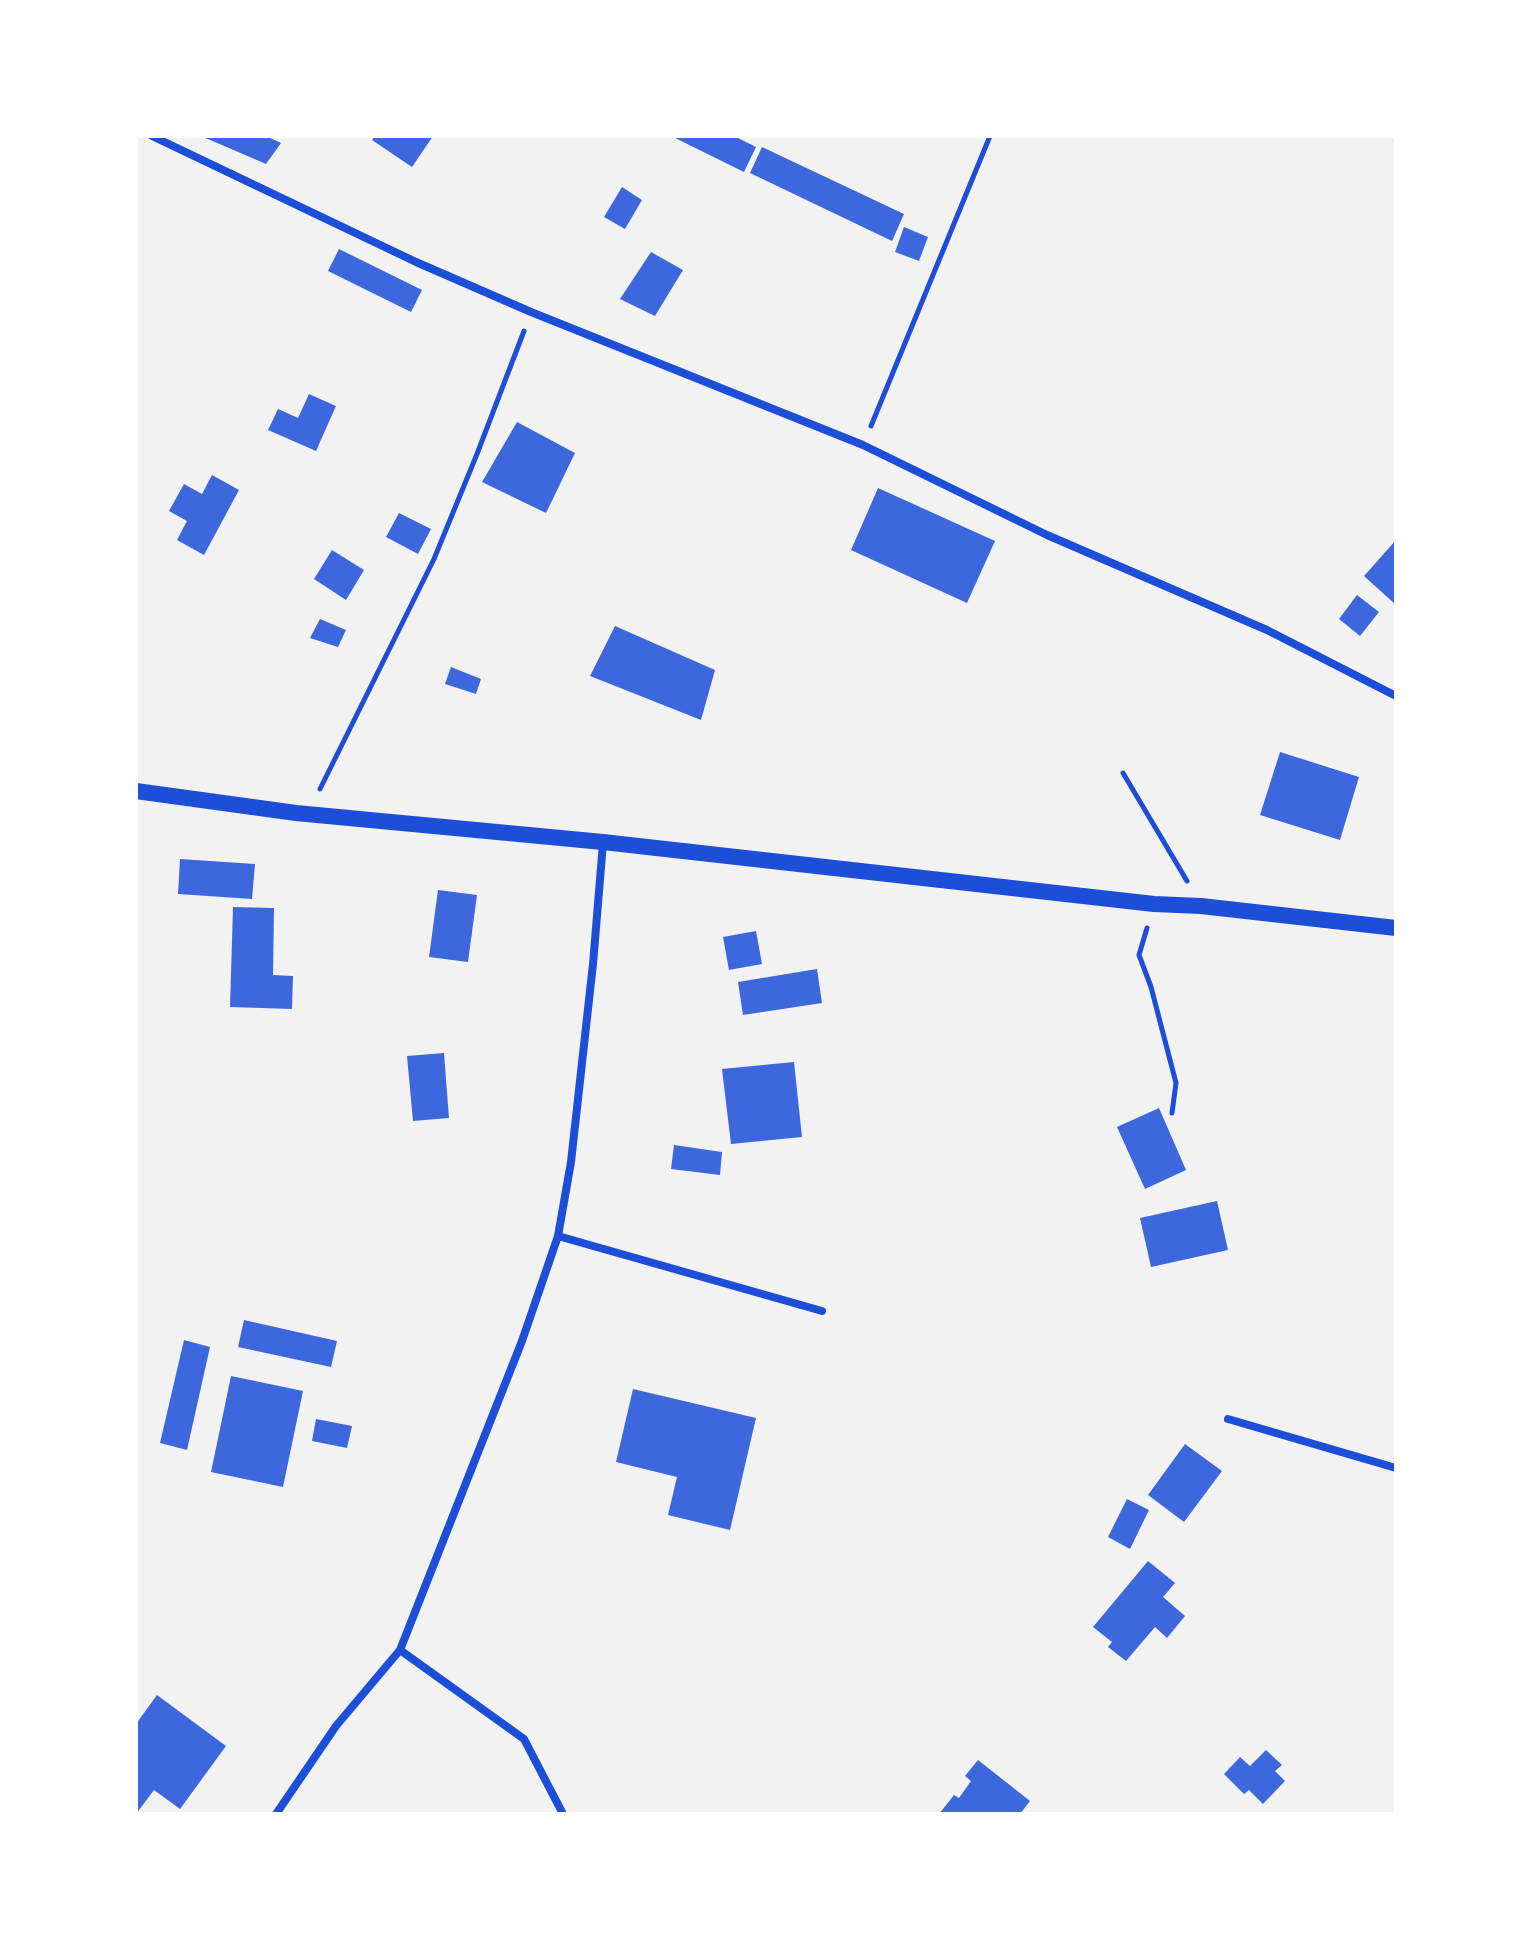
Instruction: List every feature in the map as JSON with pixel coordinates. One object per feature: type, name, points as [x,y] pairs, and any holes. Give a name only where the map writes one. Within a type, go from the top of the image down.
[{"type":"main road","points":[[136,791],[310,814],[603,842],[1396,928]]},
{"type":"street","points":[[152,136],[416,262],[531,312],[863,445],[1047,535],[1267,630],[1396,696]]},
{"type":"street","points":[[276,1814],[336,1726],[400,1650],[522,1341],[558,1236],[573,1147],[603,842]]},
{"type":"street","points":[[558,1236],[822,1311]]},
{"type":"street","points":[[1228,1419],[1396,1468]]},
{"type":"street","points":[[400,1650],[524,1739],[563,1814]]},
{"type":"path","points":[[863,445],[990,136]]},
{"type":"path","points":[[310,814],[434,559],[531,312]]},
{"type":"path","points":[[1123,773],[1201,906]]},
{"type":"path","points":[[1154,904],[1139,955],[1151,987],[1176,1083],[1172,1113]]},
{"type":"building","points":[[201,136],[266,136],[281,143],[266,164]]},
{"type":"building","points":[[375,136],[433,136],[412,167],[372,140]]},
{"type":"building","points":[[671,136],[734,136],[756,147],[744,172]]},
{"type":"building","points":[[762,147],[904,214],[892,241],[750,173]]},
{"type":"building","points":[[622,187],[642,200],[625,229],[604,217]]},
{"type":"building","points":[[904,227],[928,237],[919,261],[895,252]]},
{"type":"building","points":[[339,249],[422,290],[411,312],[328,271]]},
{"type":"building","points":[[651,252],[683,270],[655,316],[620,299]]},
{"type":"building","points":[[309,394],[336,406],[316,451],[268,430],[278,409],[298,418]]},
{"type":"building","points":[[517,422],[575,453],[546,513],[482,482]]},
{"type":"building","points":[[212,475],[239,490],[204,555],[177,540],[187,521],[169,511],[184,484],[202,494]]},
{"type":"building","points":[[878,488],[995,541],[967,603],[851,550]]},
{"type":"building","points":[[399,513],[431,529],[418,554],[386,537]]},
{"type":"building","points":[[1396,540],[1396,605],[1364,576]]},
{"type":"building","points":[[332,550],[364,570],[346,600],[314,579]]},
{"type":"building","points":[[1357,595],[1379,612],[1360,636],[1339,619]]},
{"type":"building","points":[[320,619],[346,630],[338,647],[310,638]]},
{"type":"building","points":[[615,626],[715,670],[701,720],[590,676]]},
{"type":"building","points":[[451,667],[481,679],[476,694],[445,684]]},
{"type":"building","points":[[1280,752],[1359,777],[1340,840],[1260,815]]},
{"type":"building","points":[[180,859],[255,864],[252,899],[178,894]]},
{"type":"building","points":[[438,890],[477,895],[468,962],[429,957]]},
{"type":"building","points":[[233,907],[274,908],[273,975],[293,976],[292,1009],[230,1007]]},
{"type":"building","points":[[756,931],[762,964],[729,970],[723,937]]},
{"type":"building","points":[[817,969],[822,1003],[743,1015],[738,982]]},
{"type":"building","points":[[444,1053],[449,1118],[413,1121],[407,1056]]},
{"type":"building","points":[[794,1062],[802,1137],[731,1144],[722,1069]]},
{"type":"building","points":[[1159,1108],[1186,1170],[1145,1189],[1117,1127]]},
{"type":"building","points":[[674,1145],[722,1152],[720,1175],[671,1169]]},
{"type":"building","points":[[1217,1201],[1228,1250],[1151,1267],[1140,1218]]},
{"type":"building","points":[[244,1320],[337,1341],[331,1367],[238,1347]]},
{"type":"building","points":[[184,1340],[210,1347],[187,1450],[160,1443]]},
{"type":"building","points":[[231,1376],[303,1391],[283,1487],[211,1472]]},
{"type":"building","points":[[633,1389],[756,1418],[730,1530],[668,1515],[677,1477],[616,1462]]},
{"type":"building","points":[[316,1419],[352,1426],[347,1448],[312,1441]]},
{"type":"building","points":[[1185,1444],[1222,1471],[1184,1522],[1148,1495]]},
{"type":"building","points":[[1127,1499],[1149,1510],[1130,1549],[1108,1537]]},
{"type":"building","points":[[1148,1561],[1175,1583],[1163,1597],[1185,1616],[1167,1638],[1155,1627],[1126,1661],[1108,1647],[1112,1642],[1093,1627]]},
{"type":"building","points":[[157,1695],[226,1746],[180,1809],[154,1790],[136,1814],[136,1724]]},
{"type":"building","points":[[1266,1750],[1282,1765],[1275,1771],[1285,1781],[1263,1804],[1249,1790],[1244,1794],[1224,1774],[1240,1757],[1250,1766]]},
{"type":"building","points":[[978,1760],[1030,1801],[1020,1814],[939,1814],[954,1795],[959,1798],[971,1781],[965,1776]]}]
